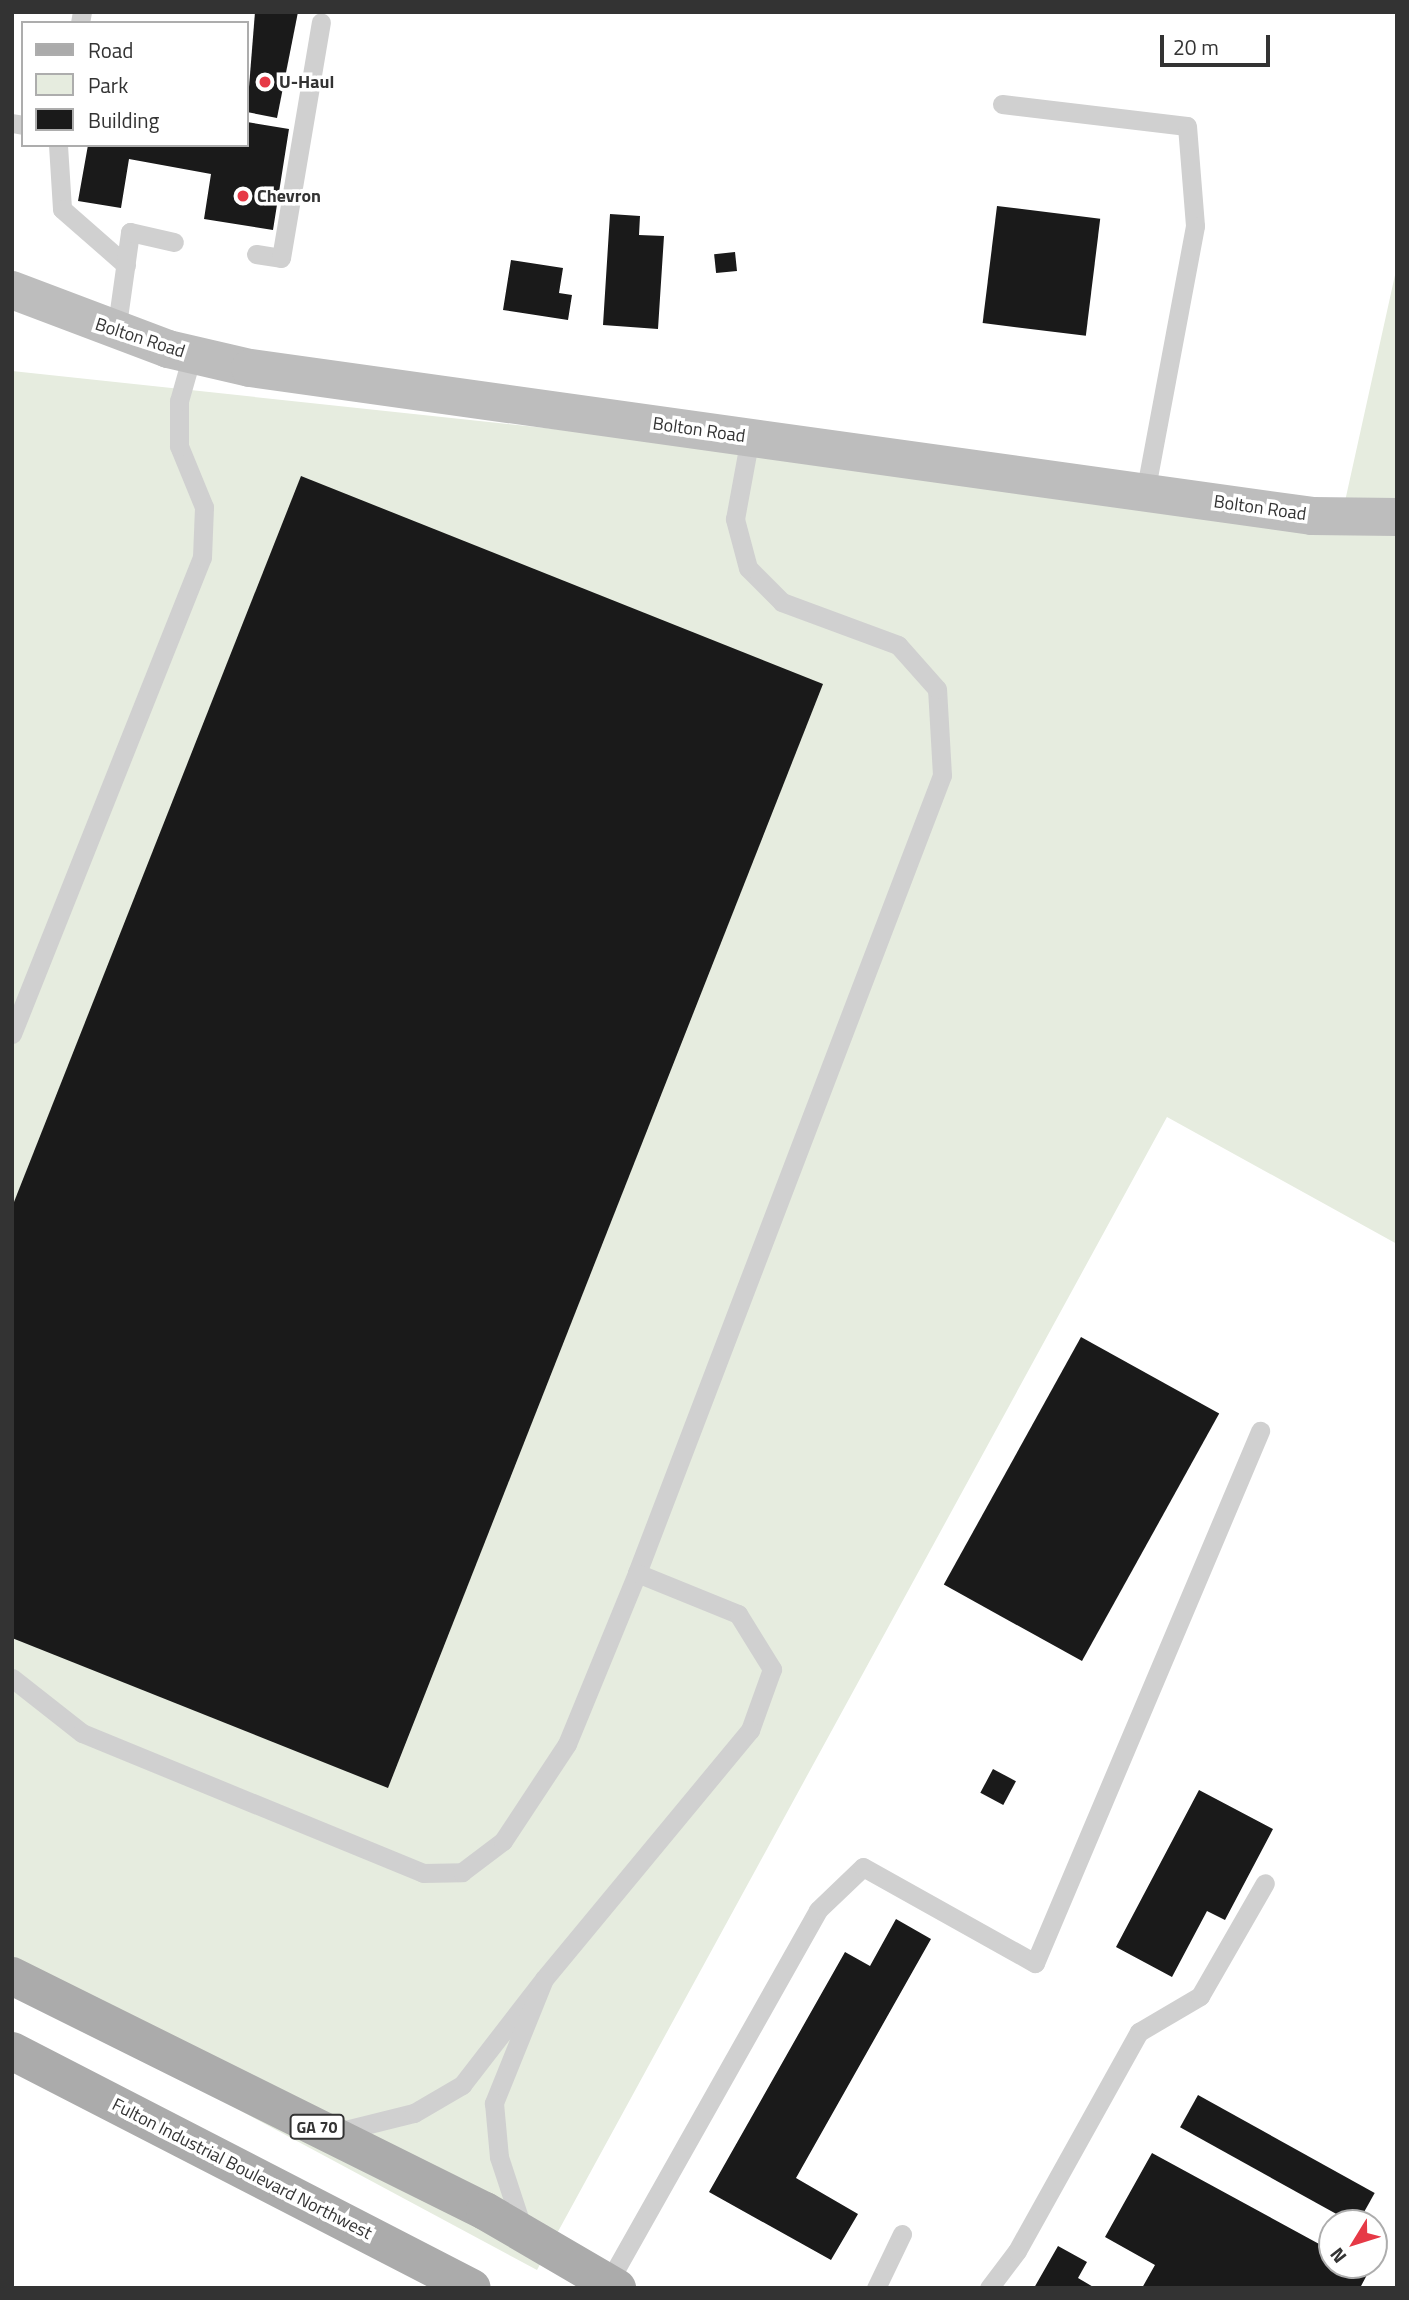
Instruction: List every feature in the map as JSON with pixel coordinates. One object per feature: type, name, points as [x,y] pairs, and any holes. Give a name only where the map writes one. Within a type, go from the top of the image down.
[{"type":"main road","name":"GA 70","points":[[12,1976],[330,2134],[524,2234],[612,2285]]},
{"type":"main road","name":"Fulton Industrial Boulevard Northwest","points":[[12,2051],[472,2288]]},
{"type":"street","name":"Bolton Road","points":[[12,290],[116,332],[191,355],[1312,516],[1397,517]]},
{"type":"lane","points":[[256,254],[281,258],[321,22]]},
{"type":"lane","points":[[1002,104],[1187,126],[1195,226],[1144,492]]},
{"type":"lane","points":[[58,147],[62,209],[126,265]]},
{"type":"lane","points":[[116,332],[130,232],[174,242]]},
{"type":"lane","points":[[12,1034],[20,993],[202,557],[204,507],[179,446],[179,401],[191,355]]},
{"type":"lane","points":[[12,1678],[82,1733],[423,1872],[463,1871],[503,1841],[567,1744],[637,1573],[942,775],[937,689],[898,645],[782,602],[748,568],[735,519],[750,437]]},
{"type":"lane","points":[[612,2285],[818,1910],[863,1867],[1035,1963],[1261,1431]]},
{"type":"lane","points":[[330,2134],[414,2113],[462,2085],[544,1979],[750,1731],[772,1669],[738,1614],[637,1573]]},
{"type":"lane","points":[[989,2288],[1017,2250],[1139,2032],[1200,1996],[1265,1883]]},
{"type":"lane","points":[[524,2234],[499,2157],[494,2103],[544,1979]]},
{"type":"lane","points":[[876,2288],[902,2234]]},
{"type":"green space","points":[[1397,266],[1397,1244],[1167,1117],[537,2270],[12,1988],[12,371],[806,456],[1338,533]]},
{"type":"building","name":"U-Haul","points":[[255,12],[298,12],[277,118],[248,112]]},
{"type":"building","name":"Chevron","points":[[248,122],[289,129],[273,230],[204,219],[211,174],[129,159],[121,208],[78,201],[88,147],[248,147]]},
{"type":"building","points":[[997,206],[1100,219],[1086,336],[983,323]]},
{"type":"building","points":[[610,214],[640,216],[639,235],[664,236],[658,329],[603,325]]},
{"type":"building","points":[[735,252],[737,271],[716,273],[714,254]]},
{"type":"building","points":[[511,260],[563,268],[559,293],[572,295],[568,320],[503,310]]},
{"type":"building","points":[[301,476],[823,684],[388,1788],[12,1638],[12,1207]]},
{"type":"building","points":[[1081,1337],[1219,1414],[1082,1661],[944,1585]]},
{"type":"building","points":[[993,1769],[1016,1781],[1003,1805],[980,1793]]},
{"type":"building","points":[[1199,1790],[1273,1829],[1225,1920],[1207,1911],[1172,1977],[1116,1947]]},
{"type":"building","points":[[896,1919],[931,1939],[796,2178],[858,2214],[831,2260],[709,2192],[845,1952],[870,1966]]},
{"type":"building","points":[[1198,2095],[1375,2193],[1366,2209],[1327,2209],[1180,2127]]},
{"type":"building","points":[[1152,2153],[1318,2243],[1318,2279],[1365,2279],[1360,2288],[1142,2288],[1155,2265],[1105,2237]]},
{"type":"building","points":[[1058,2246],[1087,2262],[1078,2278],[1095,2288],[1034,2288]]},
{"type":"place","name":"U-Haul","points":[[265,82]]},
{"type":"place","name":"Chevron","points":[[243,196]]}]
